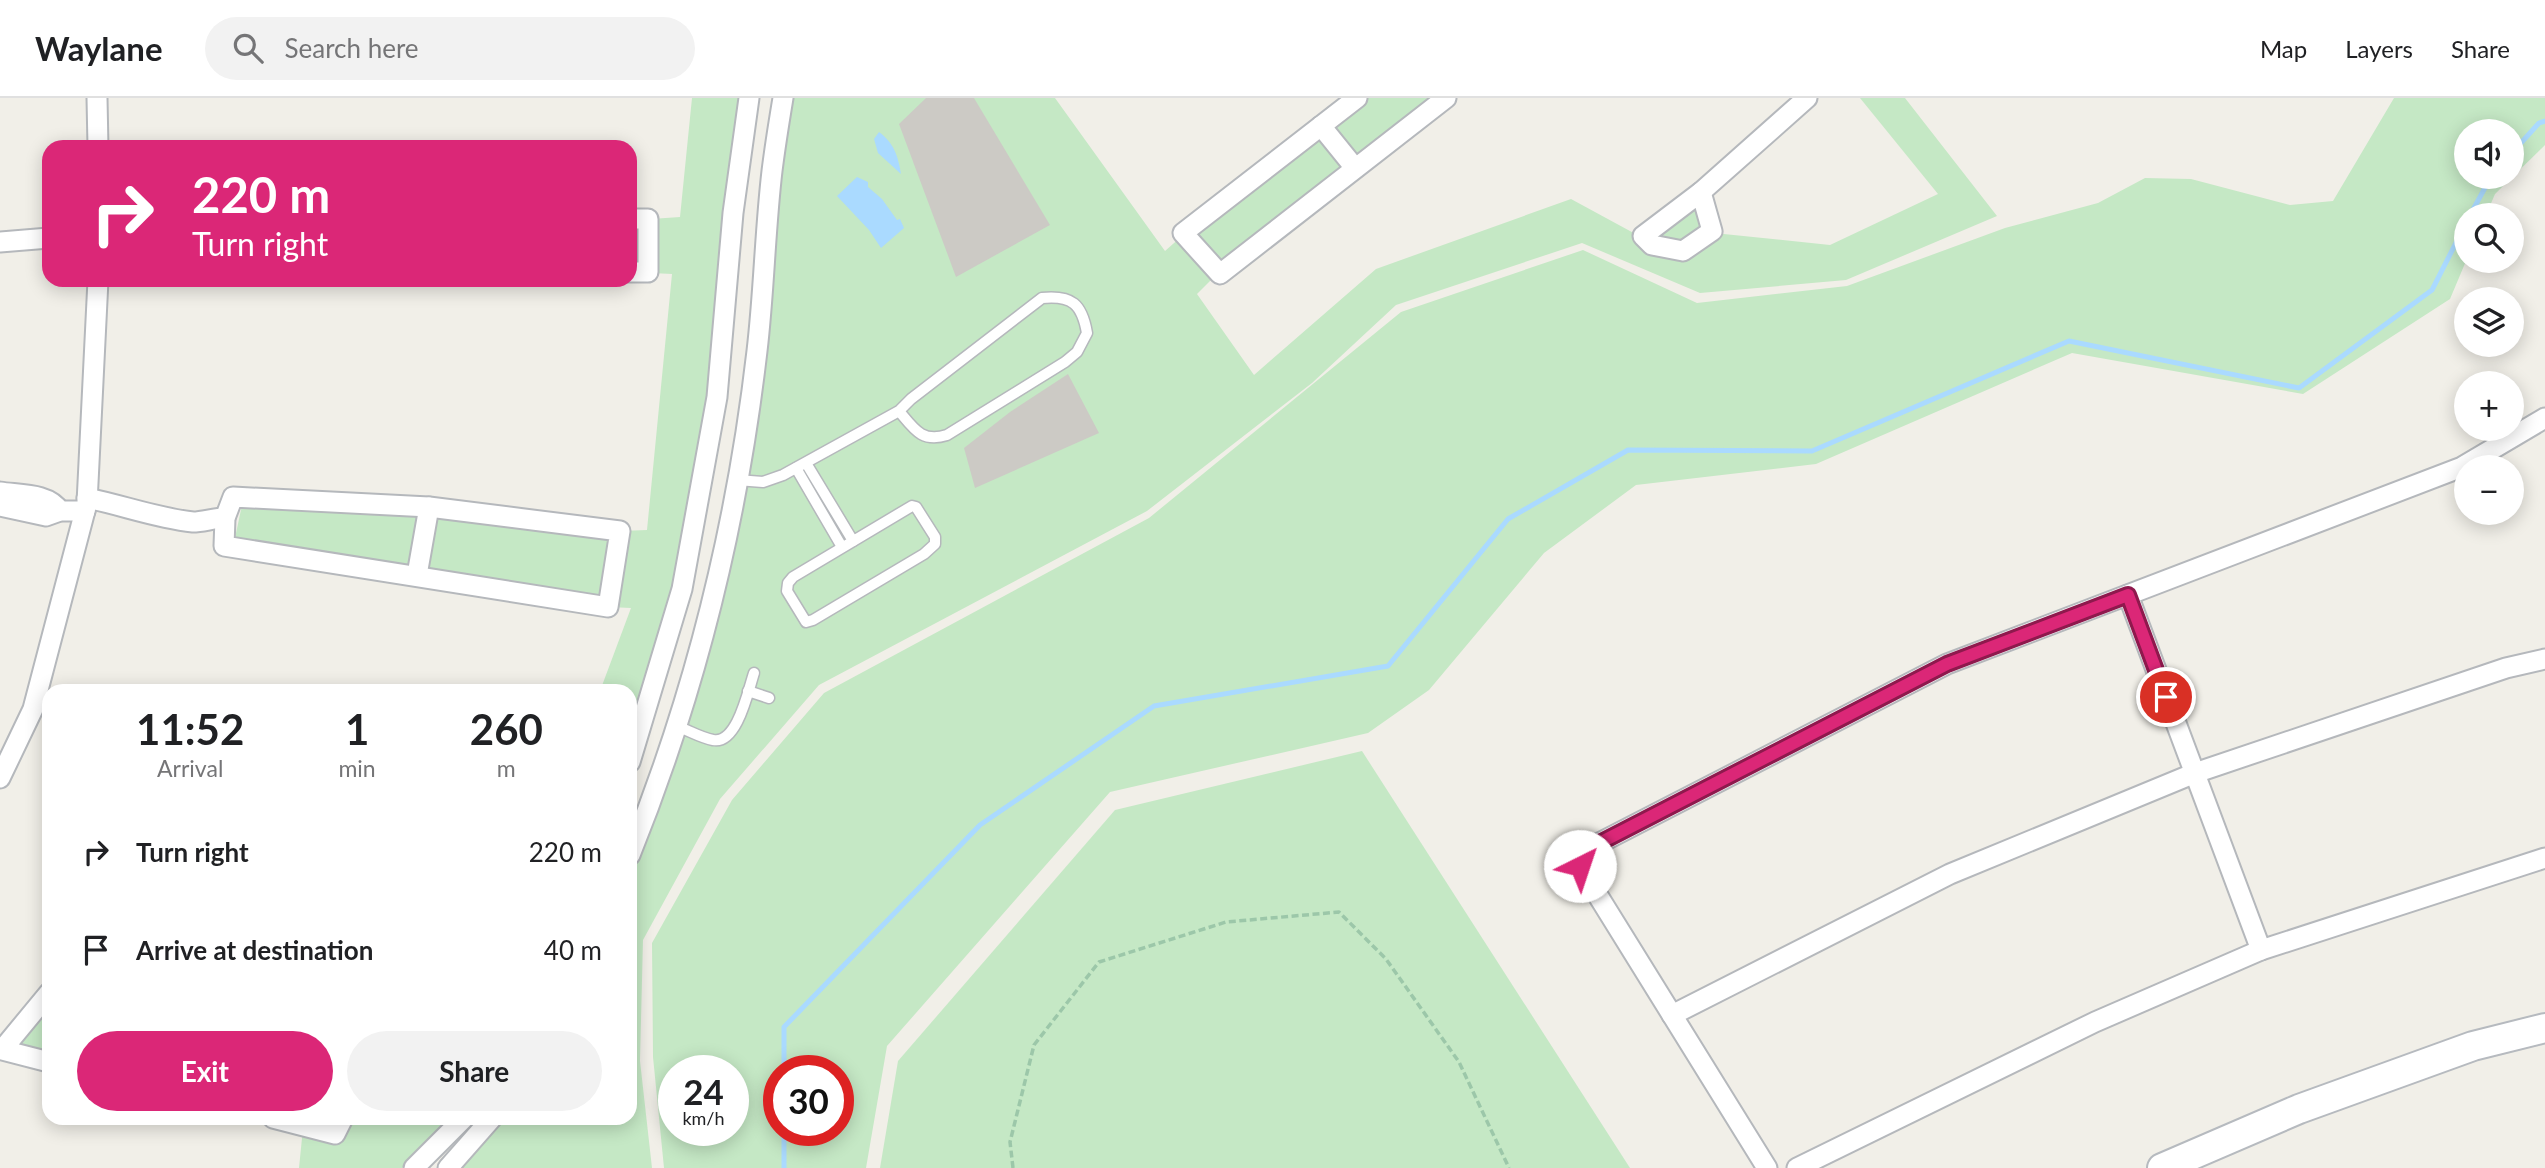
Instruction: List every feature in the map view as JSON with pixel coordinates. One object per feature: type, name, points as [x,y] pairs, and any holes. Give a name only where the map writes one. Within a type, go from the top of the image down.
[{"type":"street","points":[[97,98],[98,140]]},
{"type":"street","points":[[637,739],[682,589],[717,397],[733,213],[749,98]]},
{"type":"street","points":[[637,838],[656,790],[676,726],[720,569],[757,351],[772,170],[783,98]]},
{"type":"street","points":[[1357,98],[1183,233],[1220,274],[1446,98]]},
{"type":"street","points":[[1701,192],[1807,98]]},
{"type":"street","points":[[1321,126],[1355,168]]},
{"type":"street","points":[[637,219],[648,219],[648,272],[637,272]]},
{"type":"street","points":[[0,242],[42,239]]},
{"type":"street","points":[[47,684],[86,504],[98,287]]},
{"type":"street","points":[[1767,1168],[1580,866],[1578,858],[1582,852],[1947,664],[2462,467],[2545,418]]},
{"type":"street","points":[[0,492],[47,499],[55,503],[60,511]]},
{"type":"street","points":[[233,497],[429,507],[620,531],[608,607],[224,546],[219,518],[233,497]]},
{"type":"street","points":[[0,506],[46,516],[86,504],[132,498],[205,512],[219,518]]},
{"type":"street","points":[[417,575],[429,507]]},
{"type":"street","points":[[2128,595],[2261,950]]},
{"type":"street","points":[[1672,1015],[1950,874],[2195,773],[2505,668],[2545,659]]},
{"type":"street","points":[[0,778],[42,706]]},
{"type":"street","points":[[1797,1168],[2095,1022],[2261,950],[2545,858]]},
{"type":"street","points":[[42,1001],[1,1050],[42,1060]]},
{"type":"street","points":[[2162,1168],[2299,1109],[2473,1046],[2545,1028]]},
{"type":"street","points":[[300,1125],[335,1134],[340,1125]]},
{"type":"street","points":[[414,1168],[457,1125]]},
{"type":"street","points":[[448,1168],[486,1125]]},
{"type":"lane","points":[[737,480],[763,482],[796,468],[899,411],[1042,298],[1065,298],[1073,302],[1082,313],[1087,333],[1077,352],[947,435],[928,438],[922,436],[899,411]]},
{"type":"lane","points":[[806,463],[853,541]]},
{"type":"lane","points":[[796,468],[842,547]]},
{"type":"lane","points":[[912,506],[916,507],[936,537],[934,544],[924,554],[813,621],[806,622],[787,591],[788,583],[793,577],[842,547],[912,506]]},
{"type":"lane","points":[[676,726],[716,741],[727,738],[734,730],[754,673]]},
{"type":"lane","points":[[748,691],[769,698]]},
{"type":"path","points":[[1013,1168],[1010,1142],[1034,1045],[1098,962],[1226,922],[1339,912],[1386,959],[1459,1062],[1509,1168]]},
{"type":"green space","points":[[692,98],[746,98],[713,396],[678,588],[637,720],[637,684],[603,684],[631,608],[609,607],[621,531],[647,530],[672,274],[652,273],[651,219],[680,217]]},
{"type":"green space","points":[[785,98],[1055,98],[1165,251],[1182,236],[1215,276],[1197,294],[1254,375],[1376,269],[1571,199],[1641,237],[1683,253],[1714,233],[1830,245],[1938,194],[1860,98],[1905,98],[1997,216],[1846,280],[1700,293],[1582,243],[1396,305],[1312,383],[1147,511],[819,685],[720,799],[643,940],[640,1061],[652,1168],[453,1168],[492,1125],[637,1125],[637,837],[723,569]]},
{"type":"green space","points":[[1366,98],[1435,98],[1356,159],[1328,127]]},
{"type":"green space","points":[[2394,98],[2545,98],[2545,145],[2524,166],[2524,119],[2454,119],[2454,189],[2500,189],[2491,203],[2454,203],[2454,273],[2461,273],[2450,299],[2303,394],[2072,353],[1816,464],[1636,485],[1544,553],[1429,690],[1368,733],[1110,792],[887,1046],[866,1168],[664,1168],[662,1146],[749,1146],[749,1055],[658,1055],[658,1107],[653,1057],[652,943],[732,800],[824,693],[1149,518],[1401,312],[1583,250],[1697,303],[1847,286],[2005,228],[2098,203],[2145,178],[2191,179],[2290,205],[2333,201]]},
{"type":"green space","points":[[1319,134],[1346,167],[1220,267],[1190,234]]},
{"type":"green space","points":[[1699,197],[1708,228],[1684,247],[1647,236]]},
{"type":"green space","points":[[242,505],[417,515],[410,565],[235,538]]},
{"type":"green space","points":[[437,517],[609,539],[600,599],[425,572]]},
{"type":"green space","points":[[1362,751],[1630,1168],[880,1168],[898,1061],[1115,810]]},
{"type":"green space","points":[[42,1009],[42,1056],[10,1048]]},
{"type":"green space","points":[[342,1125],[448,1125],[402,1168],[299,1168],[303,1128],[337,1136]]},
{"type":"water","points":[[879,132],[894,150],[901,174],[878,153],[874,139]]},
{"type":"water","points":[[857,177],[868,182],[868,187],[882,199],[897,220],[900,219],[904,228],[881,248],[869,230],[837,196]]},
{"type":"building","points":[[926,98],[974,98],[1050,225],[956,277],[899,124]]},
{"type":"building","points":[[1068,374],[1099,433],[975,488],[964,448],[1010,412]]},
{"type":"waterway","points":[[2524,140],[2539,123],[2545,121]]},
{"type":"waterway","points":[[2477,203],[2484,189]]},
{"type":"waterway","points":[[784,1055],[784,1027],[980,825],[1154,706],[1388,666],[1508,519],[1628,450],[1812,451],[2069,341],[2299,388],[2432,290],[2454,247]]},
{"type":"waterway","points":[[784,1146],[784,1168]]},
{"type":"route","points":[[1580,866],[1578,858],[1582,852],[1947,664],[2128,595],[2166,697]]}]
